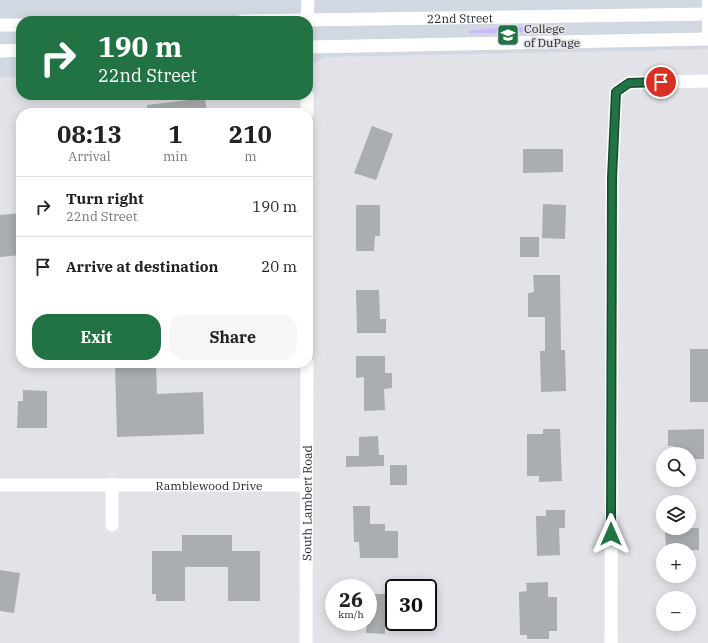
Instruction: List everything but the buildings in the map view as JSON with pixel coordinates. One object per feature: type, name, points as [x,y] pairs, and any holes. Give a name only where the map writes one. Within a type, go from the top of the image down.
[{"type":"street","points":[[307,16],[308,0]]},
{"type":"street","name":"22nd Street","points":[[313,20],[706,14]]},
{"type":"street","points":[[0,25],[16,24]]},
{"type":"street","name":"22nd Street","points":[[313,46],[706,39]]},
{"type":"street","points":[[0,51],[16,50]]},
{"type":"street","points":[[611,643],[612,178],[616,92],[629,83],[708,82]]},
{"type":"street","name":"South Lambert Road","points":[[306,643],[307,368]]},
{"type":"street","points":[[112,484],[112,525]]},
{"type":"street","name":"Ramblewood Drive","points":[[0,485],[306,485]]},
{"type":"lane","points":[[705,0],[706,39]]},
{"type":"shaded area","name":"College of DuPage","points":[[0,0],[708,0],[708,49],[327,57],[313,63],[313,16],[16,16],[16,77],[0,77]]},
{"type":"shaded area","points":[[550,26],[549,29],[510,33],[469,33],[469,31],[505,27]]},
{"type":"place","name":"College of DuPage","points":[[508,35]]},
{"type":"route","points":[[611,534],[612,178],[616,92],[629,83],[661,82]]}]
